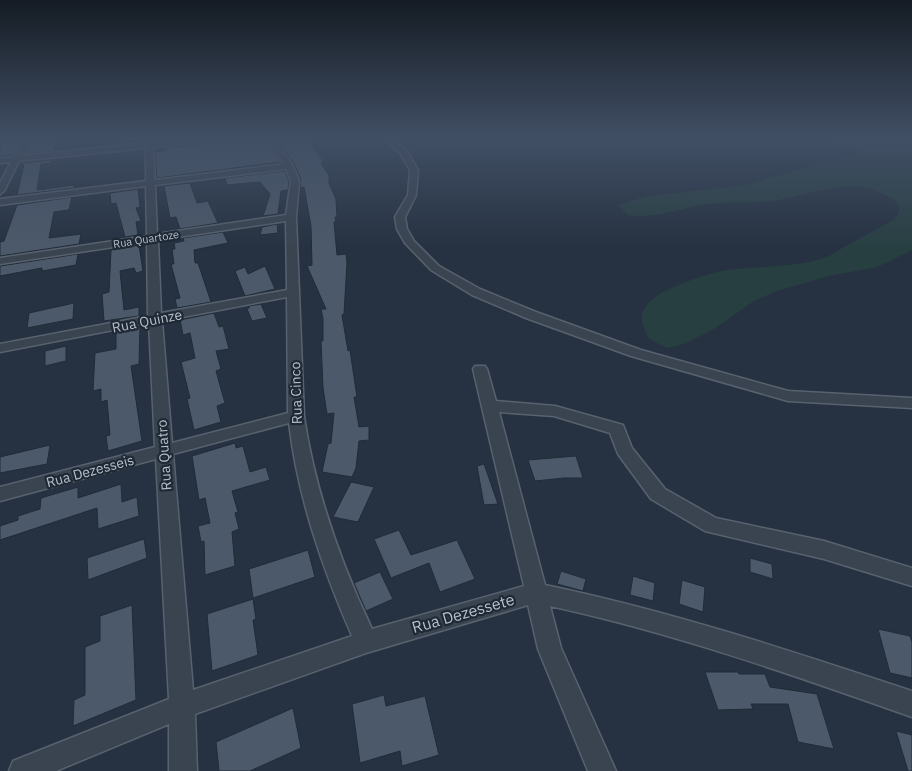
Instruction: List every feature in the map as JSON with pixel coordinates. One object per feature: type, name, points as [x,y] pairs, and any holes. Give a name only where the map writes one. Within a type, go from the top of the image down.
[{"type":"street","points":[[0,191],[9,175]]},
{"type":"street","name":"Rua Quatro","points":[[151,175],[155,319],[182,706],[182,771]]},
{"type":"street","points":[[0,202],[217,175]]},
{"type":"street","name":"Rua Cinco","points":[[292,175],[294,181],[291,217],[296,416],[305,475],[343,592],[366,642]]},
{"type":"street","points":[[414,175],[412,195],[400,217],[402,229],[410,243],[435,268],[476,292],[531,315],[636,353],[788,396],[912,403]]},
{"type":"street","name":"Rua Quartoze","points":[[0,261],[291,217]]},
{"type":"street","name":"Rua Quinze","points":[[0,348],[293,292]]},
{"type":"street","points":[[480,369],[550,649],[602,771]]},
{"type":"street","points":[[489,406],[555,411],[616,429],[624,450],[658,494],[712,525],[824,550],[912,577]]},
{"type":"street","name":"Rua Dezesseis","points":[[0,494],[296,416]]},
{"type":"street","name":"Rua Dezessete","points":[[23,771],[182,706],[366,642],[535,593],[607,608],[725,641],[912,704]]},
{"type":"green space","points":[[781,175],[912,175],[912,250],[877,267],[829,276],[777,291],[754,301],[714,329],[684,344],[667,348],[649,339],[642,323],[643,312],[651,300],[659,294],[694,279],[722,271],[785,266],[817,260],[831,255],[892,221],[897,216],[900,207],[888,196],[866,188],[853,186],[828,188],[778,200],[702,205],[647,216],[628,215],[618,205],[648,196],[747,185]]},
{"type":"building","points":[[22,175],[39,175],[37,190],[74,185],[74,188],[17,195]]},
{"type":"building","points":[[157,175],[180,175],[157,178]]},
{"type":"building","points":[[251,175],[287,175],[289,181],[288,190],[281,191],[278,214],[263,216],[270,194],[260,182],[227,185],[225,178]]},
{"type":"building","points":[[299,175],[329,175],[329,183],[336,199],[337,217],[335,217],[336,222],[334,222],[337,255],[346,254],[344,314],[342,315],[348,351],[350,350],[359,427],[369,426],[369,440],[359,441],[356,468],[352,477],[322,472],[328,444],[331,443],[334,413],[327,414],[323,388],[321,341],[323,341],[323,319],[321,309],[326,309],[307,266],[312,265],[311,226],[304,187],[300,188],[301,180]]},
{"type":"building","points":[[190,183],[197,203],[208,201],[218,223],[180,229],[176,217],[170,218],[164,186]]},
{"type":"building","points":[[138,189],[140,207],[136,208],[141,221],[136,222],[138,235],[125,237],[116,203],[111,204],[110,193]]},
{"type":"building","points":[[72,197],[69,210],[54,212],[49,238],[81,234],[79,244],[0,256],[0,242],[4,241],[17,205]]},
{"type":"building","points":[[277,224],[278,233],[260,235],[262,227]]},
{"type":"building","points":[[223,232],[228,243],[194,250],[195,263],[198,263],[211,302],[177,308],[175,299],[180,298],[171,264],[174,264],[172,249],[175,249],[174,243],[184,241],[183,238]]},
{"type":"building","points":[[139,245],[143,271],[136,273],[134,268],[120,271],[124,310],[139,307],[139,316],[104,321],[102,294],[109,292],[111,250]]},
{"type":"building","points":[[78,254],[76,265],[42,271],[42,268],[0,276],[0,266]]},
{"type":"building","points":[[265,266],[275,289],[245,296],[235,271],[245,267],[248,274]]},
{"type":"building","points":[[74,303],[73,319],[27,328],[29,313]]},
{"type":"building","points":[[261,304],[267,318],[252,321],[247,309],[249,306]]},
{"type":"building","points":[[214,313],[219,327],[223,326],[229,349],[216,351],[221,369],[216,371],[225,403],[217,406],[221,422],[194,430],[187,399],[190,398],[181,362],[195,358],[190,333],[183,335],[180,320]]},
{"type":"building","points":[[140,327],[139,364],[131,366],[142,441],[108,451],[106,436],[110,435],[107,400],[101,402],[101,389],[93,391],[95,353],[116,349],[116,331]]},
{"type":"building","points":[[66,346],[66,361],[45,366],[45,351]]},
{"type":"building","points":[[235,443],[236,448],[243,446],[250,472],[266,467],[270,480],[232,491],[238,512],[235,513],[239,529],[232,532],[235,566],[205,575],[204,541],[201,542],[198,526],[210,523],[205,498],[199,500],[192,456]]},
{"type":"building","points":[[50,445],[47,464],[0,473],[0,457]]},
{"type":"building","points":[[576,456],[583,478],[535,481],[528,460]]},
{"type":"building","points":[[484,464],[498,504],[484,505],[477,466]]},
{"type":"building","points":[[351,482],[374,487],[358,522],[333,517]]},
{"type":"building","points":[[121,484],[122,502],[137,497],[139,516],[98,529],[97,508],[0,540],[0,526],[18,520],[18,516],[40,509],[41,498],[78,487],[78,498]]},
{"type":"building","points":[[399,530],[411,555],[457,540],[475,579],[440,592],[429,563],[391,578],[374,539]]},
{"type":"building","points":[[144,539],[147,558],[88,580],[87,558]]},
{"type":"building","points":[[308,550],[315,577],[253,598],[249,569]]},
{"type":"building","points":[[750,558],[772,564],[773,579],[750,572]]},
{"type":"building","points":[[561,571],[586,579],[583,591],[557,584]]},
{"type":"building","points":[[380,572],[393,599],[366,611],[354,583]]},
{"type":"building","points":[[633,576],[655,583],[653,601],[630,595]]},
{"type":"building","points":[[682,580],[705,587],[703,612],[679,604]]},
{"type":"building","points":[[253,599],[256,619],[253,620],[258,655],[212,671],[207,614]]},
{"type":"building","points":[[132,605],[136,700],[73,726],[74,700],[85,695],[85,647],[100,641],[100,616]]},
{"type":"building","points":[[878,629],[910,636],[912,642],[912,678],[890,673]]},
{"type":"building","points":[[705,672],[765,674],[770,687],[817,694],[834,749],[798,742],[788,704],[751,704],[753,709],[718,710]]},
{"type":"building","points":[[384,695],[386,706],[425,696],[439,755],[402,766],[400,751],[360,763],[352,704]]},
{"type":"building","points":[[293,708],[301,748],[250,771],[219,771],[216,742]]},
{"type":"building","points":[[896,731],[912,735],[912,771],[908,771]]}]
